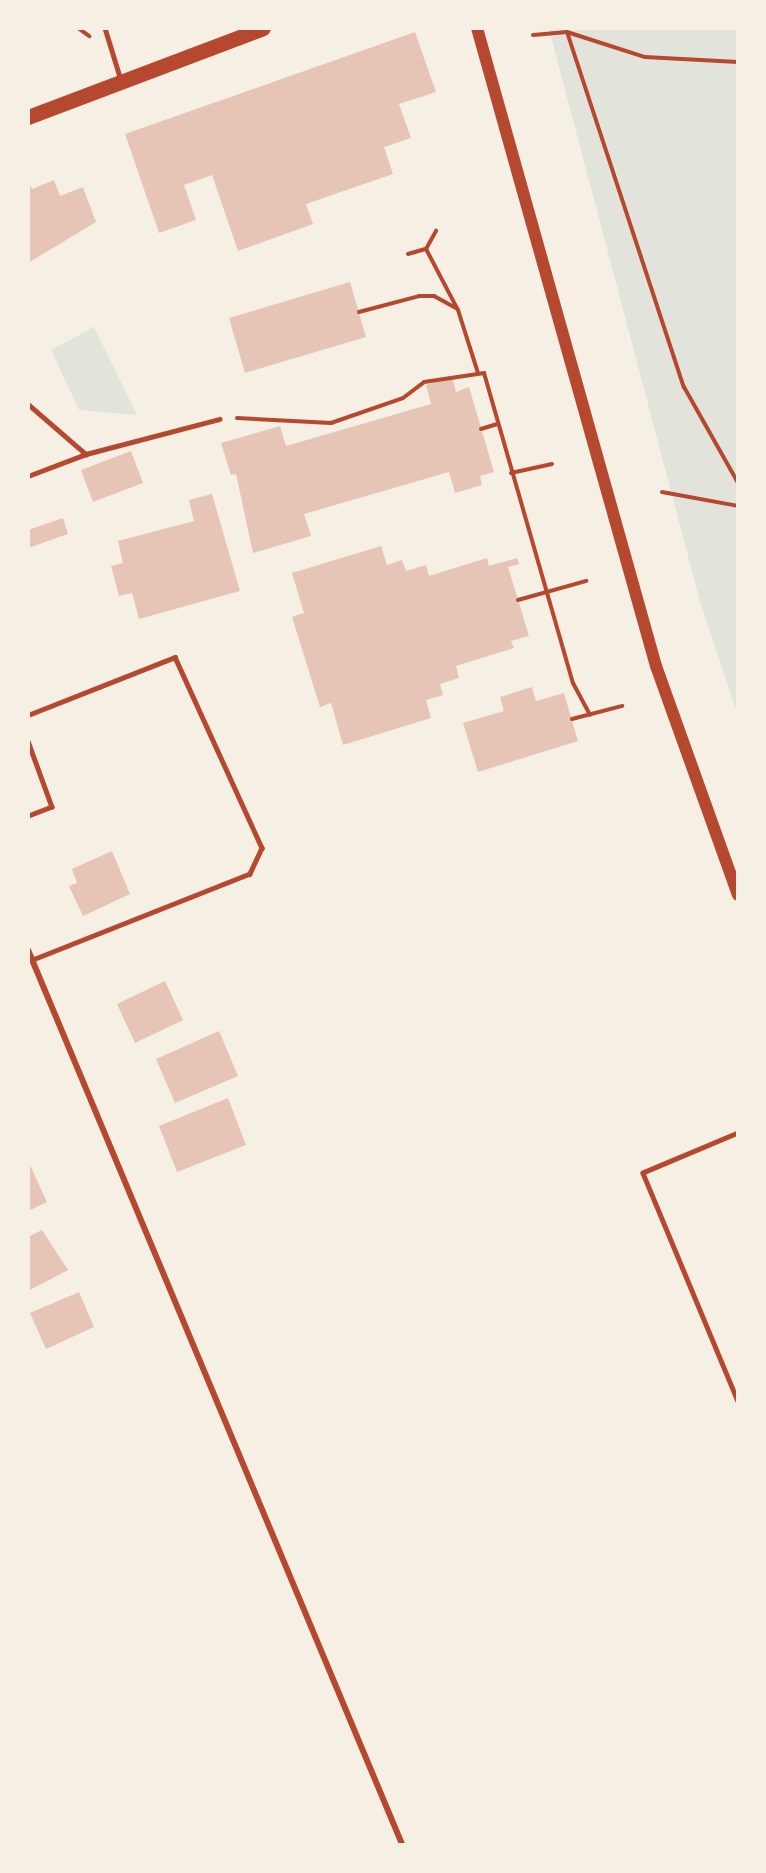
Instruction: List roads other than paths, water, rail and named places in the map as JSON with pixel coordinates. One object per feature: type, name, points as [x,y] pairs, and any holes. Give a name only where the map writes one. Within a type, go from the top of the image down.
[{"type":"main road","points":[[28,117],[263,28]]},
{"type":"main road","points":[[477,28],[656,666],[738,895]]},
{"type":"street","points":[[28,950],[402,1845]]},
{"type":"lane","points":[[105,28],[122,81]]},
{"type":"lane","points":[[28,404],[86,454]]},
{"type":"lane","points":[[28,477],[86,454],[219,419]]},
{"type":"lane","points":[[28,715],[175,657],[262,848],[250,874],[33,960]]},
{"type":"lane","points":[[28,741],[52,807],[28,816]]},
{"type":"lane","points":[[738,1133],[643,1173],[738,1401]]}]
